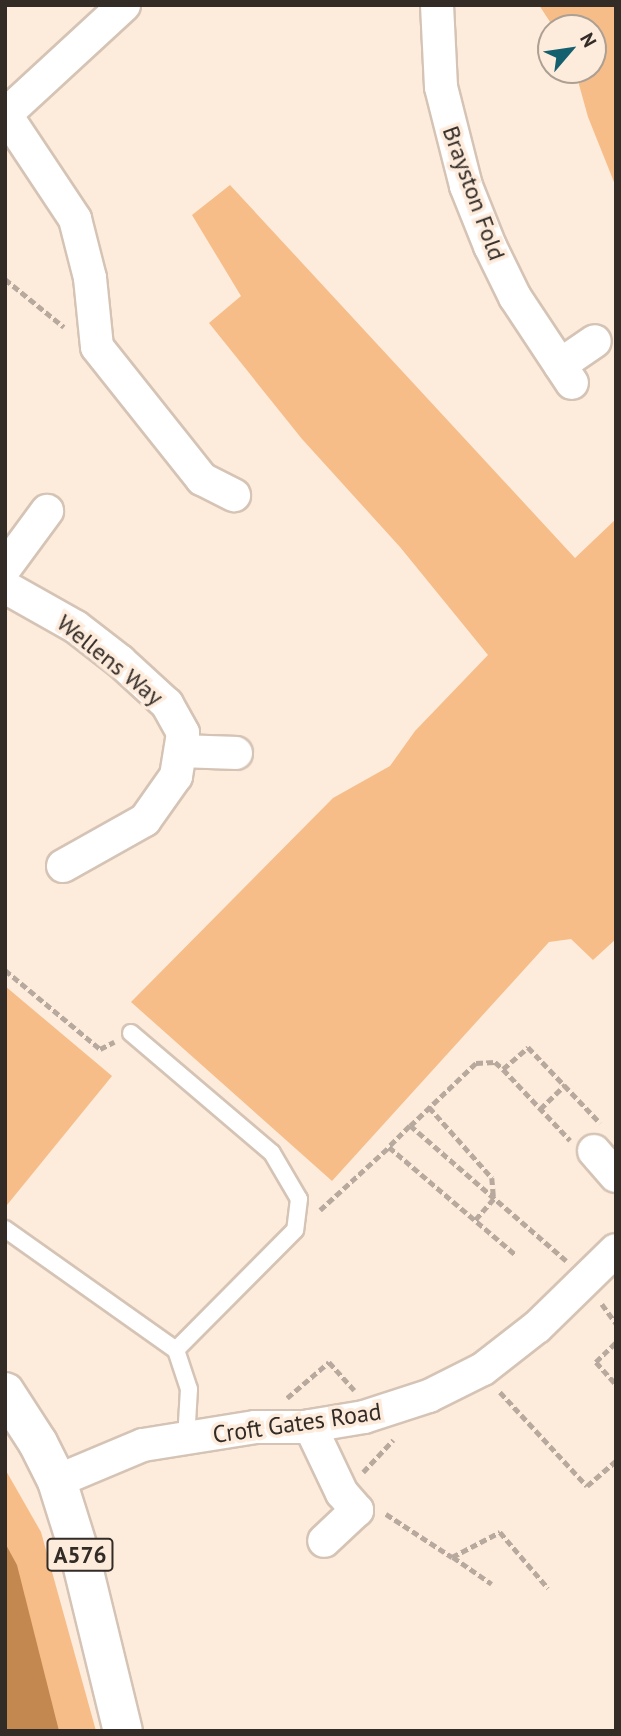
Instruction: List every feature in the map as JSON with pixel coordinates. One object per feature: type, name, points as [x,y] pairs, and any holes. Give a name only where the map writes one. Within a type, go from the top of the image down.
[{"type":"main road","name":"A576","points":[[5,1392],[38,1443],[57,1481],[79,1551],[123,1731]]},
{"type":"street","points":[[124,5],[9,105],[75,219],[90,278],[97,347],[202,479],[234,495]]},
{"type":"street","name":"Brayston Fold","points":[[437,5],[441,87],[466,186],[489,246],[515,298],[566,374],[595,341]]},
{"type":"street","points":[[5,568],[47,511]]},
{"type":"street","name":"Wellens Way","points":[[5,587],[76,627],[167,704],[183,733],[176,776],[145,820],[63,866]]},
{"type":"street","points":[[181,751],[236,753]]},
{"type":"street","points":[[594,1151],[616,1176]]},
{"type":"street","name":"Croft Gates Road","points":[[57,1481],[143,1445],[255,1427],[310,1426],[364,1417],[455,1385],[537,1328],[616,1250]]},
{"type":"street","points":[[310,1426],[342,1493],[357,1510],[324,1541]]},
{"type":"lane","points":[[131,1033],[272,1153],[299,1199],[295,1230],[176,1350]]},
{"type":"lane","points":[[5,1229],[176,1350],[189,1389],[186,1439]]},
{"type":"path","points":[[5,279],[61,325],[77,332],[95,333]]},
{"type":"path","points":[[5,970],[100,1049],[131,1033]]},
{"type":"path","points":[[295,1230],[389,1147],[476,1063],[495,1062],[586,1157],[612,1135],[528,1047],[503,1069]]},
{"type":"path","points":[[540,1108],[565,1085]]},
{"type":"path","points":[[429,1107],[492,1178],[494,1199],[475,1221]]},
{"type":"path","points":[[410,1126],[588,1278]]},
{"type":"path","points":[[389,1147],[516,1255]]},
{"type":"path","points":[[616,1343],[596,1362],[616,1384]]},
{"type":"path","points":[[281,1404],[329,1362],[355,1392]]},
{"type":"path","points":[[499,1391],[587,1486],[616,1461]]},
{"type":"path","points":[[362,1474],[400,1433]]},
{"type":"path","points":[[379,1510],[492,1584]]},
{"type":"path","points":[[452,1557],[500,1532],[548,1588]]},
{"type":"shaded area","points":[[539,5],[616,5],[616,187],[588,117],[579,84],[607,84],[607,14],[545,14]]},
{"type":"shaded area","points":[[230,185],[575,558],[616,519],[616,939],[593,960],[571,939],[549,942],[332,1181],[131,1002],[333,798],[390,766],[415,731],[488,655],[400,547],[302,439],[209,323],[241,296],[192,215]]},
{"type":"shaded area","points":[[5,986],[112,1076],[7,1205],[5,1203]]},
{"type":"shaded area","points":[[5,1469],[41,1532],[96,1731],[5,1731]]},
{"type":"shaded area","points":[[5,1543],[17,1565],[59,1731],[5,1731]]}]
